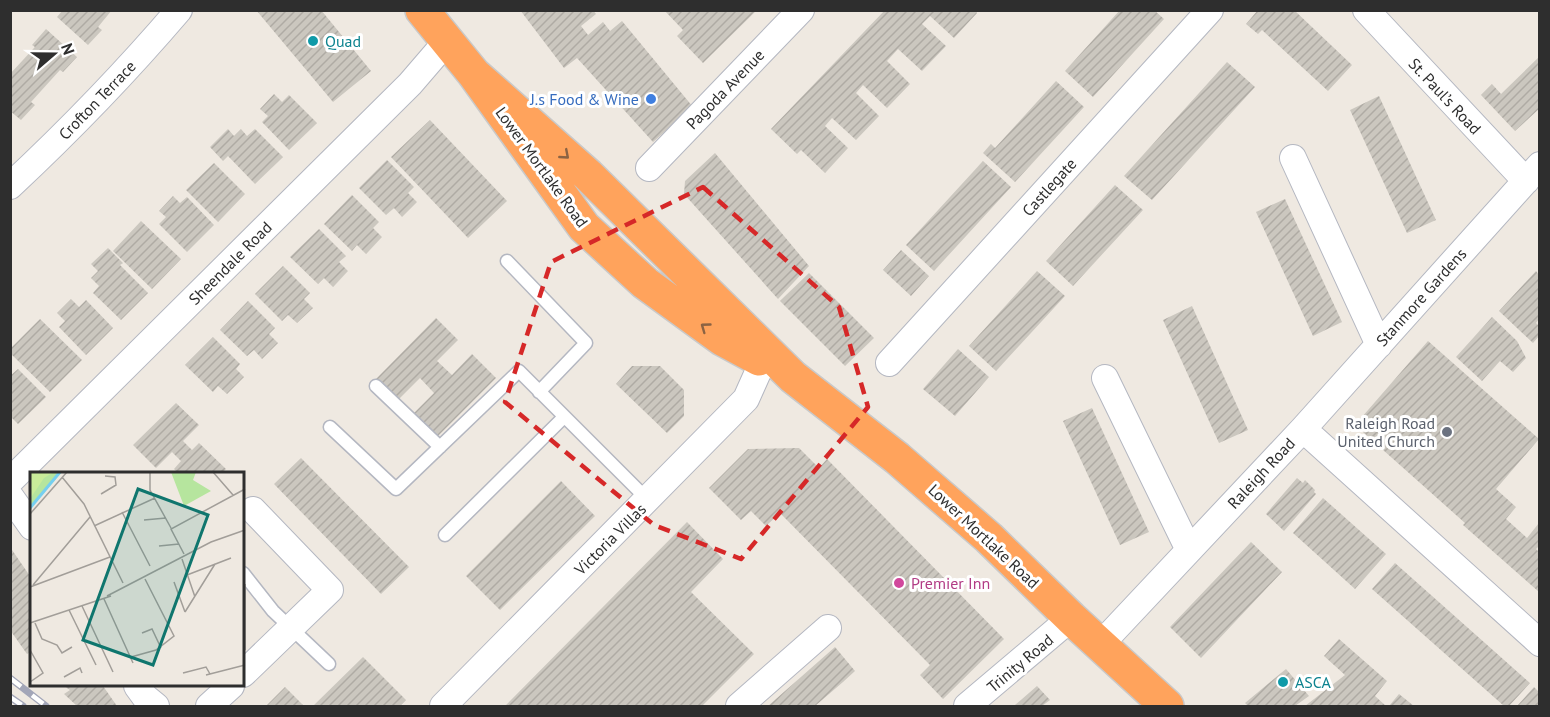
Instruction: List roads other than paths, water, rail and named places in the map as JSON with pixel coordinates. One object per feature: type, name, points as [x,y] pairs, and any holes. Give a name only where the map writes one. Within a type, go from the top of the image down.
[{"type":"highway","name":"Lower Mortlake Road","points":[[422,10],[474,74],[584,227],[645,284],[722,339],[792,377]]},
{"type":"highway","name":"Lower Mortlake Road","points":[[474,74],[588,175],[792,377],[897,458],[989,538],[1071,618],[1167,706]]},
{"type":"street","name":"Crofton Terrace","points":[[10,186],[57,142],[142,53],[179,10]]},
{"type":"street","name":"Pagoda Avenue","points":[[649,168],[801,10]]},
{"type":"street","name":"Castlegate","points":[[889,363],[1210,10]]},
{"type":"street","name":"St. Paul’s Road","points":[[1366,10],[1533,173]]},
{"type":"street","name":"Sheendale Road","points":[[10,481],[410,84],[447,41]]},
{"type":"street","points":[[1293,158],[1379,345]]},
{"type":"street","name":"Stanmore Gardens","points":[[1303,429],[1533,173]]},
{"type":"street","name":"Victoria Villas","points":[[442,706],[747,399],[763,361]]},
{"type":"street","points":[[1105,378],[1189,550]]},
{"type":"street","name":"Raleigh Road","points":[[1100,645],[1303,429],[1539,643]]},
{"type":"street","points":[[10,496],[30,524]]},
{"type":"street","points":[[244,673],[330,590],[253,510]]},
{"type":"street","name":"Trinity Road","points":[[968,706],[1071,618]]},
{"type":"street","points":[[740,706],[828,628]]},
{"type":"street","points":[[138,687],[145,698],[156,706]]},
{"type":"street","points":[[209,706],[230,687]]},
{"type":"lane","points":[[507,261],[586,343],[539,392]]},
{"type":"lane","points":[[330,427],[396,489],[519,371],[648,500]]},
{"type":"lane","points":[[376,386],[440,447]]},
{"type":"lane","points":[[445,535],[564,417]]},
{"type":"lane","points":[[244,574],[273,611],[329,664]]},
{"type":"railway","points":[[10,678],[46,706]]},
{"type":"railway","points":[[10,697],[23,706]]},
{"type":"place","name":"Quad","points":[[313,41]]},
{"type":"place","name":"J.s Food & Wine","points":[[651,99]]},
{"type":"place","name":"Raleigh Road United Church","points":[[1447,432]]},
{"type":"place","name":"Premier Inn","points":[[899,583]]},
{"type":"place","name":"ASCA","points":[[1283,682]]}]
